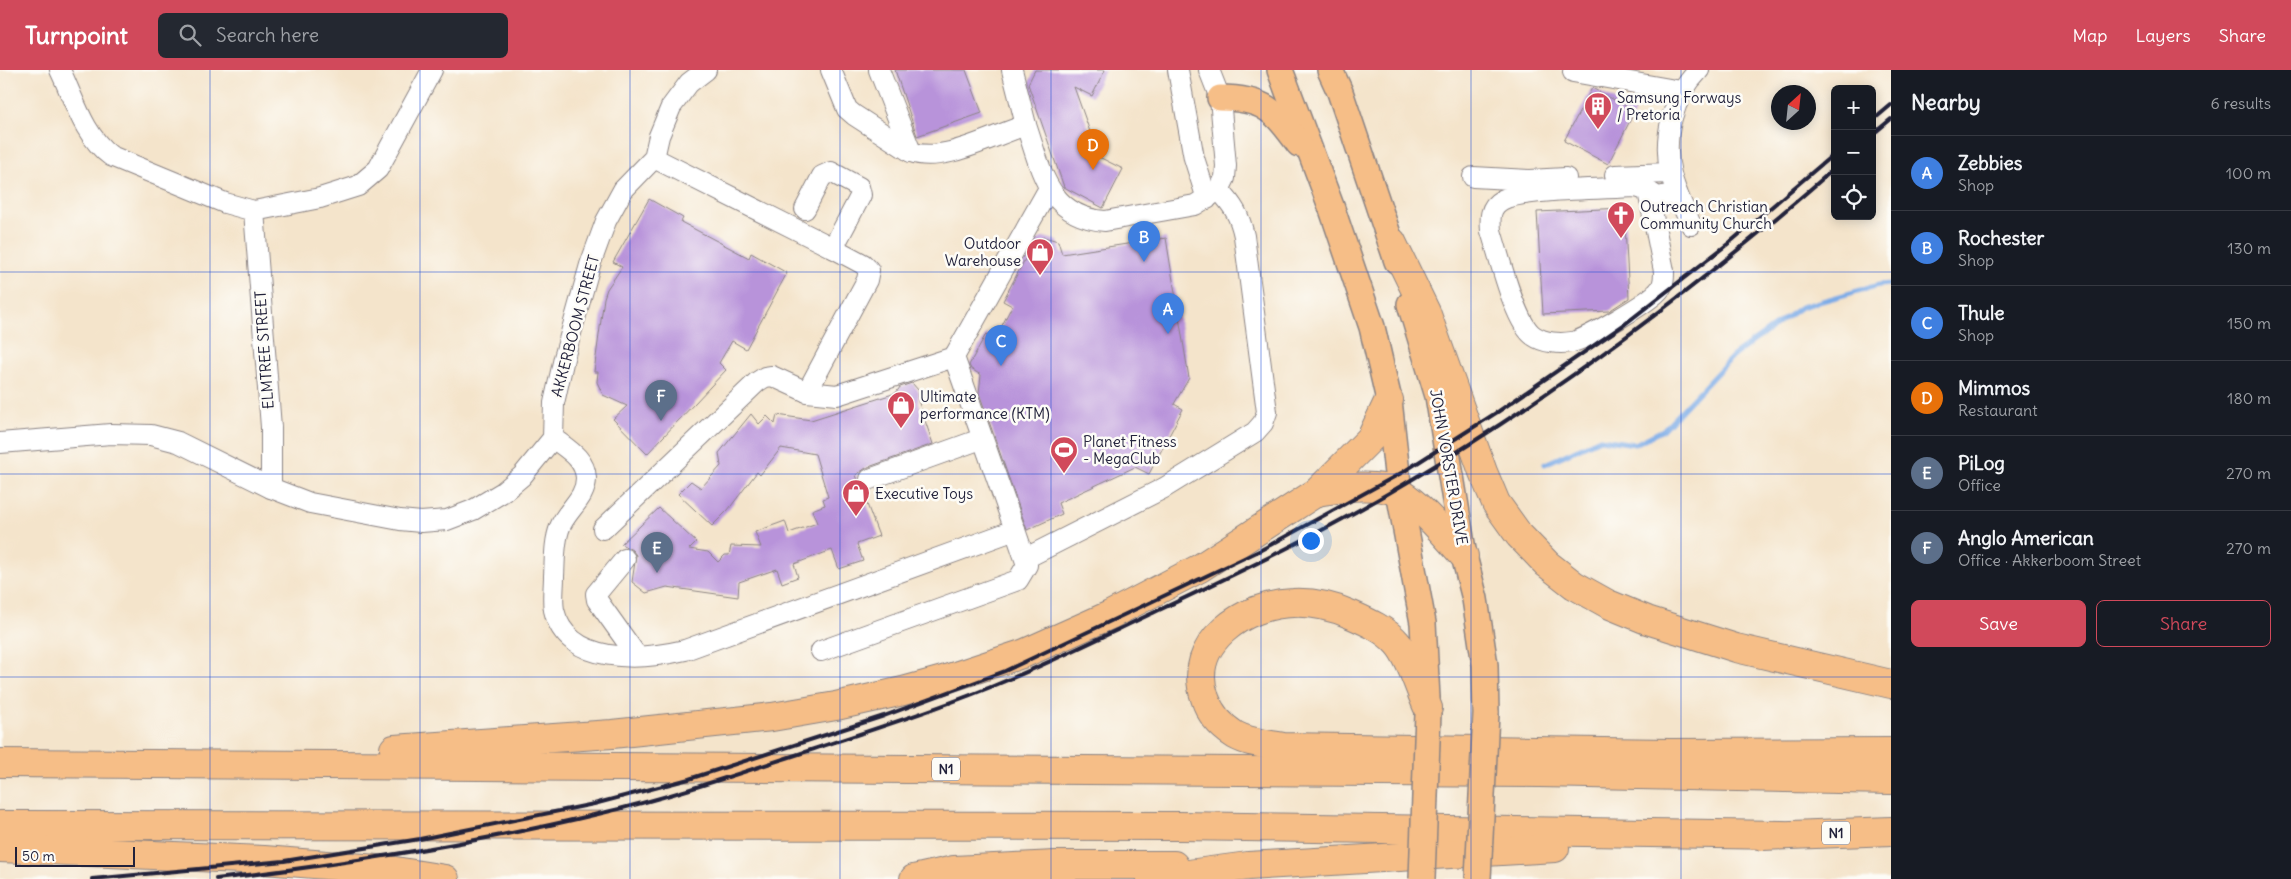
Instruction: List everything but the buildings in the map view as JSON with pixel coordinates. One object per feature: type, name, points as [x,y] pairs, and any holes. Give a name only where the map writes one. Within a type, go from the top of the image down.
[{"type":"highway","points":[[1392,242],[1426,312],[1482,472],[1496,503],[1519,535],[1547,564],[1574,585],[1608,604],[1647,620],[1736,648],[1891,684]]},
{"type":"highway","points":[[0,762],[306,755],[612,734],[772,717],[836,706],[942,680],[1024,653],[1060,638],[1200,568],[1316,492],[1370,438],[1388,400]]},
{"type":"highway","points":[[1316,492],[1364,486],[1399,492],[1425,514],[1464,556]]},
{"type":"highway","points":[[1428,711],[1403,651],[1392,637],[1367,622],[1331,607],[1292,602],[1266,608],[1243,617],[1218,634],[1206,654],[1200,676],[1201,689],[1211,712],[1225,728],[1246,740],[1283,747],[1670,753],[1891,752]]},
{"type":"highway","name":"N1","points":[[0,762],[1519,772],[1891,780]]},
{"type":"highway","name":"N1","points":[[0,825],[1180,826],[1782,835],[1891,831]]},
{"type":"highway","points":[[914,879],[954,870],[1055,865],[1248,866],[1782,835]]},
{"type":"highway","points":[[0,848],[264,860],[390,870],[445,879]]},
{"type":"highway","points":[[1151,879],[1248,866]]},
{"type":"main road","points":[[1280,70],[1332,209],[1372,327],[1388,400],[1399,492],[1423,623],[1428,711],[1422,879]]},
{"type":"main road","name":"JOHN VORSTER DRIVE","points":[[1330,70],[1340,92],[1392,242],[1438,396],[1464,556],[1475,599],[1485,665],[1486,713],[1478,879]]},
{"type":"main road","points":[[1220,98],[1247,99],[1268,108],[1288,128],[1313,161]]},
{"type":"street","points":[[60,70],[88,129],[97,144],[110,156],[224,203],[254,212],[320,198],[365,183],[378,169],[432,70]]},
{"type":"street","name":"AKKERBOOM STREET","points":[[553,438],[558,383],[590,265],[606,221],[620,195],[654,158],[659,136],[671,107],[689,83],[706,70]]},
{"type":"street","points":[[831,70],[847,109],[911,152],[921,156],[932,156],[957,151],[1026,125]]},
{"type":"street","points":[[879,70],[911,152]]},
{"type":"street","points":[[1012,70],[1026,125],[1048,190],[1065,207],[1079,216],[1090,220],[1105,221],[1195,205],[1213,194],[1225,178],[1226,166],[1220,98],[1210,70]]},
{"type":"street","points":[[1026,558],[1180,479],[1255,432],[1266,419],[1268,412],[1244,236],[1234,205],[1213,194],[1194,158],[1178,70]]},
{"type":"street","points":[[1691,225],[1670,173],[1669,130],[1675,105],[1682,91],[1699,70]]},
{"type":"street","points":[[1573,72],[1682,91]]},
{"type":"street","points":[[654,158],[833,248],[863,264],[869,270],[869,274],[807,392]]},
{"type":"street","points":[[804,208],[822,176],[826,173],[831,172],[859,187],[861,195],[833,248]]},
{"type":"street","points":[[1473,177],[1529,180],[1670,173]]},
{"type":"street","points":[[1648,191],[1664,271],[1660,290],[1638,307],[1574,342],[1561,343],[1535,337],[1520,320],[1491,231],[1490,219],[1492,209],[1501,201],[1521,195],[1634,187],[1648,191],[1662,197],[1677,193]]},
{"type":"street","points":[[603,529],[757,382],[765,377],[772,376],[807,392],[837,395],[954,357],[1048,190]]},
{"type":"street","name":"ELMTREE STREET","points":[[254,212],[270,427],[271,488]]},
{"type":"street","points":[[821,651],[1018,580],[1026,568],[1026,558],[981,439],[954,357]]},
{"type":"street","points":[[0,443],[111,434],[151,435],[178,442],[271,488],[310,502],[400,520],[433,522],[447,520],[474,510],[513,485],[553,438],[579,458],[586,475],[582,496],[564,518],[558,533],[554,592],[556,615],[562,628],[581,646],[600,653],[658,656],[685,650],[1015,530]]},
{"type":"street","points":[[870,479],[981,439]]},
{"type":"street","points":[[625,560],[596,594],[597,600],[637,656]]},
{"type":"waterway","points":[[1545,464],[1600,439],[1635,444],[1663,430],[1733,356],[1801,307],[1879,285],[1891,284]]},
{"type":"railway","points":[[1876,118],[1891,105]]},
{"type":"railway","points":[[1876,132],[1891,119]]},
{"type":"railway","points":[[92,879],[284,861],[420,839],[594,804],[689,779],[884,716],[1005,671],[1261,550],[1403,472],[1499,411],[1625,324],[1729,243],[1831,156]]},
{"type":"railway","points":[[216,879],[312,867],[456,844],[551,825],[626,807],[707,784],[888,724],[986,689],[1029,671],[1283,550],[1376,501],[1463,448],[1574,375],[1628,336],[1733,254],[1831,171]]},
{"type":"place","name":"Samsung Forways / Pretoria","points":[[1598,130]]},
{"type":"place","name":"Mimmos","points":[[1093,170]]},
{"type":"place","name":"Outreach Christian Community Church","points":[[1621,239]]},
{"type":"place","name":"Rochester","points":[[1144,262]]},
{"type":"place","name":"Outdoor Warehouse","points":[[1040,276]]},
{"type":"place","name":"Zebbies","points":[[1168,334]]},
{"type":"place","name":"Thule","points":[[1001,366]]},
{"type":"place","name":"Anglo American","points":[[661,421]]},
{"type":"place","name":"Ultimate performance (KTM)","points":[[901,429]]},
{"type":"place","name":"Planet Fitness - MegaClub","points":[[1064,474]]},
{"type":"place","name":"Executive Toys","points":[[856,517]]},
{"type":"place","name":"PiLog","points":[[657,573]]}]
